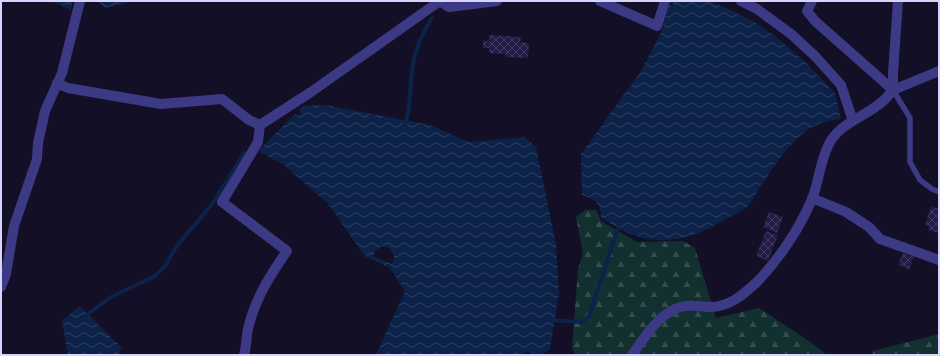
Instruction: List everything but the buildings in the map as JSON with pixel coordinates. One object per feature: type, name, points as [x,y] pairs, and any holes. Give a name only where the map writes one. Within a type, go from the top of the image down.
[{"type":"street","points":[[1,287],[6,274],[14,226],[37,159],[38,143],[46,111],[62,72],[80,1]]},
{"type":"street","points":[[260,124],[311,92],[440,1],[449,7],[497,1]]},
{"type":"street","points":[[600,1],[657,26],[665,1]]},
{"type":"street","points":[[741,1],[768,18],[815,56],[841,85],[853,121]]},
{"type":"street","points":[[812,1],[807,11],[815,21],[893,90]]},
{"type":"street","points":[[893,90],[898,1]]},
{"type":"street","points":[[632,355],[650,331],[664,316],[676,309],[691,305],[710,307],[725,305],[740,298],[773,262],[799,225],[812,198],[829,144],[835,135],[853,121],[884,101],[893,90],[939,71]]},
{"type":"street","points":[[57,83],[68,88],[161,104],[222,99],[249,120],[260,124]]},
{"type":"street","points":[[244,355],[248,327],[255,305],[272,273],[287,251],[222,202],[258,142],[260,124]]},
{"type":"street","points":[[812,198],[846,212],[869,227],[880,239],[939,260]]},
{"type":"lane","points":[[893,90],[910,118],[910,162],[920,180],[932,190],[939,192]]},
{"type":"green space","points":[[585,210],[596,210],[601,221],[637,242],[683,241],[695,248],[716,318],[759,308],[809,341],[827,355],[575,355],[572,348],[578,269],[583,253],[576,217]]},
{"type":"green space","points":[[939,334],[939,355],[872,355],[873,351]]},
{"type":"water","points":[[51,1],[72,1],[71,10],[53,2]]},
{"type":"water","points":[[98,1],[134,1],[105,8]]},
{"type":"water","points":[[670,1],[708,1],[727,8],[753,21],[775,36],[804,61],[835,93],[841,119],[831,120],[815,126],[796,139],[760,186],[751,203],[744,209],[694,235],[678,239],[663,240],[648,239],[632,235],[601,217],[600,208],[596,202],[591,198],[582,195],[581,154],[641,71],[661,33],[669,5],[673,6],[673,4],[669,3]]},
{"type":"water","points":[[325,105],[430,125],[469,142],[524,137],[536,147],[556,244],[559,293],[550,349],[541,355],[526,352],[518,355],[376,355],[405,291],[390,268],[365,256],[328,204],[284,165],[260,152],[260,149],[295,114],[298,116],[301,113],[299,110],[303,106]],"holes":[[[382,246],[390,248],[394,256],[394,260],[391,264],[373,256],[376,250]]]},
{"type":"water","points":[[80,306],[122,348],[118,355],[68,355],[62,321]]},
{"type":"waterway","points":[[405,124],[409,109],[414,59],[423,35],[432,18]]},
{"type":"waterway","points":[[85,316],[111,297],[155,276],[166,265],[176,247],[213,203],[244,153]]},
{"type":"waterway","points":[[550,320],[582,322],[589,316],[619,225]]}]
